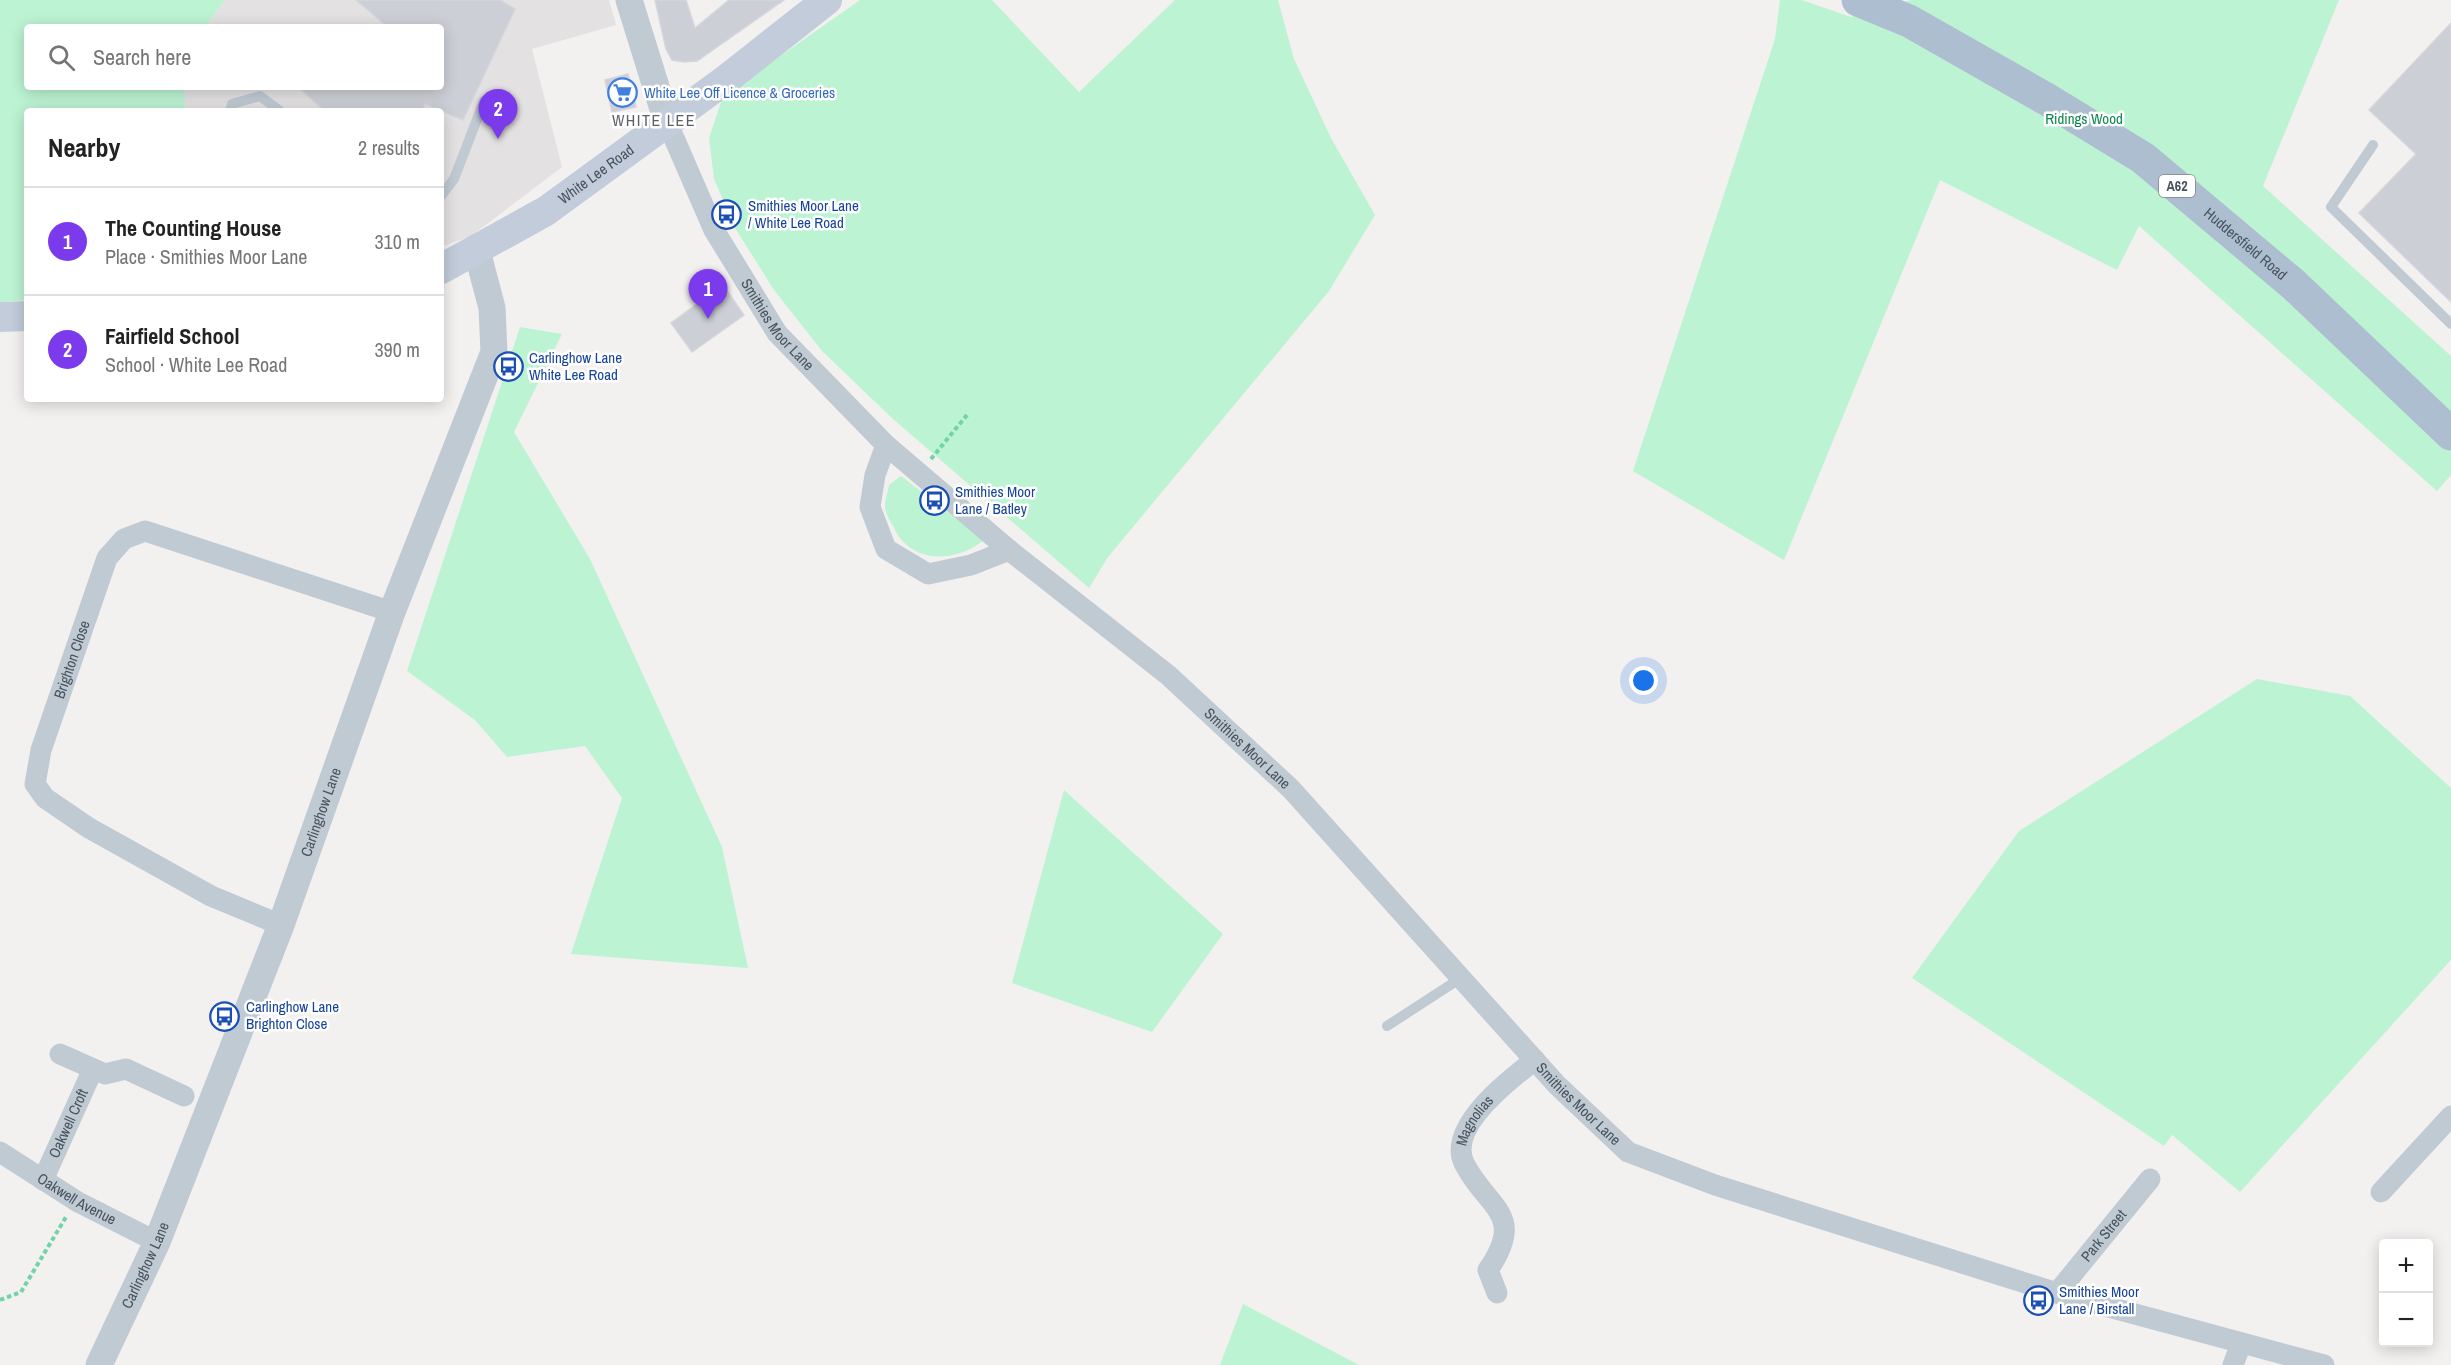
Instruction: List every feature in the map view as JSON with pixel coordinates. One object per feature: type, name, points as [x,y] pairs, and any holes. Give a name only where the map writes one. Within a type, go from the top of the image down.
[{"type":"main road","name":"White Lee Road","points":[[444,268],[546,211],[728,78],[828,0]]},
{"type":"main road","name":"Huddersfield Road","points":[[1858,0],[1909,21],[2048,100],[2143,158],[2293,284],[2451,434]]},
{"type":"main road","points":[[0,317],[24,316]]},
{"type":"street","points":[[630,0],[667,122]]},
{"type":"street","name":"Smithies Moor Lane","points":[[667,122],[714,230],[777,333],[886,445],[1009,550],[1168,675],[1291,789],[1557,1085],[1628,1152],[1715,1185],[2057,1293],[2324,1365]]},
{"type":"street","name":"Carlinghow Lane","points":[[99,1365],[157,1242],[281,925],[392,612],[494,352],[492,308],[477,251]]},
{"type":"street","points":[[886,445],[875,475],[870,507],[886,549],[928,574],[971,565],[1009,550]]},
{"type":"street","name":"Brighton Close","points":[[281,925],[211,896],[89,828],[45,798],[35,784],[41,750],[107,558],[124,539],[145,531],[392,612]]},
{"type":"street","points":[[60,1054],[105,1074],[126,1069],[184,1096]]},
{"type":"street","name":"Magnolias","points":[[1497,1293],[1488,1270],[1499,1254],[1505,1236],[1501,1213],[1463,1162],[1462,1142],[1482,1104],[1506,1081],[1535,1060]]},
{"type":"street","name":"Oakwell Croft","points":[[44,1180],[93,1069]]},
{"type":"street","points":[[2381,1192],[2451,1116]]},
{"type":"street","name":"Oakwell Avenue","points":[[0,1152],[75,1200],[157,1242]]},
{"type":"street","name":"Park Street","points":[[2057,1293],[2150,1179]]},
{"type":"street","points":[[2233,1365],[2241,1344]]},
{"type":"lane","points":[[231,108],[232,104],[260,96],[276,108]]},
{"type":"lane","points":[[444,192],[454,179],[484,101]]},
{"type":"lane","points":[[2373,145],[2331,207],[2451,324]]},
{"type":"lane","points":[[1387,1026],[1461,978]]},
{"type":"path","points":[[920,474],[967,415]]},
{"type":"path","points":[[0,1300],[21,1292],[75,1200]]},
{"type":"shaded area","points":[[225,0],[609,0],[616,25],[532,49],[562,167],[471,236],[444,246],[444,108],[186,108],[184,90],[444,90],[444,24],[207,24]]},
{"type":"green space","points":[[0,0],[225,0],[207,24],[24,24],[24,90],[184,90],[186,108],[24,108],[24,300],[0,302]]},
{"type":"green space","points":[[860,0],[992,0],[1079,92],[1175,0],[1278,0],[1294,59],[1331,138],[1375,215],[1329,291],[1108,557],[1089,588],[893,419],[822,351],[774,290],[735,228],[714,179],[709,138],[723,96]]},
{"type":"green space","name":"Ridings Wood","points":[[1780,0],[1802,0],[1851,17],[1911,0],[2339,0],[2263,186],[2451,356],[2451,475],[2437,491],[2139,226],[2117,270],[1940,180],[1784,560],[1633,471],[1775,39]]},
{"type":"green space","points":[[520,327],[562,334],[514,432],[590,559],[722,847],[748,968],[571,954],[622,798],[585,746],[507,757],[475,720],[407,671]]},
{"type":"green space","points":[[901,476],[984,540],[972,548],[947,556],[934,556],[910,548],[889,520],[885,508],[889,485]]},
{"type":"green space","points":[[2257,679],[2350,696],[2451,788],[2451,960],[2240,1192],[2172,1135],[2164,1146],[1912,978],[2019,831]]},
{"type":"green space","points":[[1064,790],[1223,934],[1152,1032],[1012,983]]},
{"type":"green space","points":[[1243,1304],[1359,1365],[1220,1365]]},
{"type":"building","points":[[356,0],[500,0],[515,9],[463,120],[444,112],[444,108],[434,108],[425,104],[423,108],[322,108],[301,90],[444,90],[444,24],[384,24]]},
{"type":"building","points":[[655,0],[686,0],[695,28],[729,0],[784,0],[697,61],[684,62],[672,60],[666,49]]},
{"type":"building","points":[[2451,23],[2451,302],[2359,213],[2416,154],[2369,110]]},
{"type":"building","name":"White Lee Off Licence & Groceries","points":[[628,74],[636,107],[612,112],[605,80]]},
{"type":"building","points":[[723,285],[744,315],[692,352],[671,323]]},
{"type":"place","name":"White Lee Off Licence & Groceries","points":[[623,93]]},
{"type":"place","name":"Fairfield School","points":[[498,139]]},
{"type":"place","name":"Smithies Moor Lane / White Lee Road","points":[[727,215]]},
{"type":"place","name":"The Counting House","points":[[708,319]]},
{"type":"place","name":"Carlinghow Lane White Lee Road","points":[[508,367]]},
{"type":"place","name":"Smithies Moor Lane / Batley","points":[[934,501]]},
{"type":"place","name":"Carlinghow Lane Brighton Close","points":[[225,1016]]},
{"type":"place","name":"Smithies Moor Lane / Birstall","points":[[2038,1301]]},
{"type":"district","name":"WHITE LEE","points":[[654,120]]}]
